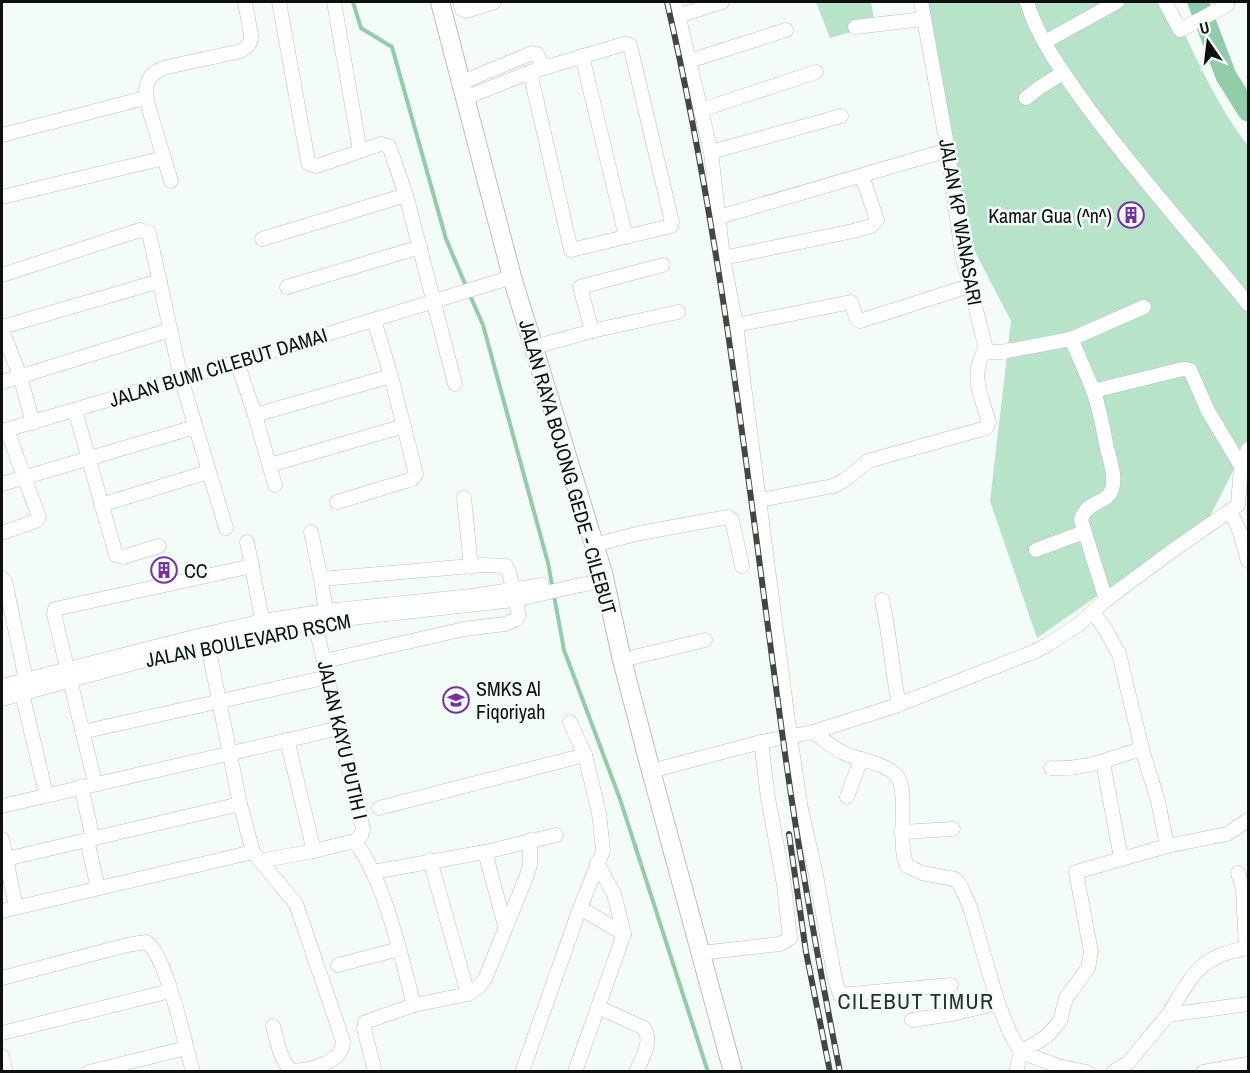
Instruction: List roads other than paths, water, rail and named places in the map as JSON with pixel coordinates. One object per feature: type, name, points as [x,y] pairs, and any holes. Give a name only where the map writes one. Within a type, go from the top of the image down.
[{"type":"main road","name":"JALAN RAYA BOJONG GEDE - CILEBUT","points":[[440,2],[512,277],[604,577],[622,660],[733,1071]]},
{"type":"street","points":[[171,181],[145,98],[151,76],[160,69],[246,49],[251,40],[251,34],[245,2]]},
{"type":"street","points":[[279,2],[309,164],[317,166],[381,144],[389,146],[406,195],[420,248],[442,300],[455,384]]},
{"type":"street","points":[[334,2],[360,151]]},
{"type":"street","points":[[460,2],[462,9],[466,10],[494,2]]},
{"type":"street","points":[[675,2],[711,152],[723,258],[736,324],[801,809],[840,995],[951,985]]},
{"type":"street","points":[[678,16],[722,2]]},
{"type":"street","name":"JALAN KP WANASARI","points":[[921,2],[948,150],[955,213],[969,286],[986,349]]},
{"type":"street","points":[[1027,2],[1036,26],[1064,73],[1117,146],[1248,304]]},
{"type":"street","points":[[1045,42],[1117,2]]},
{"type":"street","points":[[1166,2],[1180,30],[1227,3]]},
{"type":"street","points":[[855,27],[924,19]]},
{"type":"street","points":[[689,61],[786,30]]},
{"type":"street","points":[[463,91],[532,53],[537,54],[537,70],[571,250],[669,227],[672,222],[632,47],[624,44],[537,70],[463,91]]},
{"type":"street","points":[[582,56],[626,237]]},
{"type":"street","points":[[701,110],[816,72]]},
{"type":"street","points":[[1026,98],[1064,73]]},
{"type":"street","points":[[2,135],[145,98]]},
{"type":"street","points":[[711,152],[841,116]]},
{"type":"street","points":[[719,217],[948,150]]},
{"type":"street","points":[[2,197],[164,158]]},
{"type":"street","points":[[723,258],[853,231],[875,224],[876,212],[862,176]]},
{"type":"street","points":[[262,239],[406,195]]},
{"type":"street","points":[[2,275],[140,230],[149,233],[181,378],[226,528]]},
{"type":"street","points":[[287,287],[420,248]]},
{"type":"street","points":[[592,331],[580,287],[663,265]]},
{"type":"street","name":"JALAN BUMI CILEBUT DAMAI","points":[[4,430],[237,362],[512,277]]},
{"type":"street","points":[[33,423],[20,376],[2,328],[160,281]]},
{"type":"street","points":[[736,324],[851,302],[856,320],[860,321],[969,286]]},
{"type":"street","points":[[760,500],[833,486],[845,480],[868,461],[986,428],[989,422],[976,374],[981,355],[986,349],[990,352],[1002,352],[1071,339],[1144,308]]},
{"type":"street","points":[[534,347],[592,331],[678,312]]},
{"type":"street","points":[[337,502],[412,479],[416,474],[392,376],[374,320]]},
{"type":"street","points":[[2,382],[170,330]]},
{"type":"street","points":[[1071,339],[1093,392],[1114,482],[1112,492],[1089,506],[1083,512],[1081,520],[1106,600]]},
{"type":"street","points":[[237,362],[275,485]]},
{"type":"street","points":[[1093,392],[1183,369],[1190,370],[1204,404],[1241,466]]},
{"type":"street","points":[[255,415],[392,376]]},
{"type":"street","points":[[75,410],[116,555],[123,557],[159,546]]},
{"type":"street","points":[[270,465],[404,426]]},
{"type":"street","points":[[2,484],[195,427]]},
{"type":"street","points":[[2,533],[39,519],[39,514],[4,430]]},
{"type":"street","points":[[651,771],[761,742],[813,732],[899,705],[1036,651],[1063,635],[1169,553],[1238,505],[1241,466],[1248,449]]},
{"type":"street","points":[[101,505],[208,472]]},
{"type":"street","points":[[464,498],[471,567]]},
{"type":"street","points":[[1230,511],[1240,532],[1248,561]]},
{"type":"street","points":[[594,545],[640,533],[728,517],[732,520],[742,566]]},
{"type":"street","name":"JALAN KAYU PUTIH I","points":[[2,911],[98,888],[256,856],[314,851],[355,841],[361,836],[363,829],[324,661],[320,616],[321,579],[311,532]]},
{"type":"street","points":[[1036,550],[1084,532]]},
{"type":"street","points":[[247,543],[264,626]]},
{"type":"street","points":[[321,579],[496,564],[506,566],[519,615],[517,619],[505,624],[464,628],[324,661]]},
{"type":"street","points":[[95,783],[54,614],[57,608],[252,566]]},
{"type":"street","name":"JALAN BOULEVARD RSCM","points":[[2,687],[24,686],[264,626],[320,616],[514,595],[604,577]]},
{"type":"street","points":[[2,578],[5,581],[46,794]]},
{"type":"street","points":[[882,600],[899,705]]},
{"type":"street","points":[[1093,612],[1119,654],[1142,749],[1154,785],[1167,846]]},
{"type":"street","points":[[207,639],[240,804],[256,856],[282,884],[296,904],[343,1041],[343,1049],[324,1068],[292,1071],[284,1059],[273,1026]]},
{"type":"street","points":[[622,660],[705,639]]},
{"type":"street","points":[[82,732],[328,677]]},
{"type":"street","name":"JALAN BOULEVARD RSCM","points":[[2,699],[24,686]]},
{"type":"street","points":[[522,1071],[580,908],[603,851],[599,813],[585,755],[570,722]]},
{"type":"street","points":[[2,806],[340,728]]},
{"type":"street","points":[[813,732],[844,753],[891,771],[902,783],[902,855],[907,866],[922,873],[955,879],[962,886],[998,1003],[1010,1033],[1022,1052],[1058,1066],[1087,1071]]},
{"type":"street","points":[[287,740],[314,851]]},
{"type":"street","points":[[701,953],[780,944],[790,938],[791,932],[768,798],[761,742]]},
{"type":"street","points":[[1051,768],[1065,769],[1103,763],[1142,749]]},
{"type":"street","points":[[379,808],[585,755]]},
{"type":"street","points":[[847,797],[861,759]]},
{"type":"street","points":[[1103,763],[1121,858]]},
{"type":"street","points":[[81,786],[98,888]]},
{"type":"street","points":[[6,859],[240,804]]},
{"type":"street","points":[[1016,1071],[1022,1052],[1047,1036],[1060,1021],[1066,998],[1091,961],[1076,872],[1167,846],[1227,834],[1248,820]]},
{"type":"street","points":[[901,831],[953,829]]},
{"type":"street","points":[[373,872],[485,852],[556,835]]},
{"type":"street","points":[[2,838],[16,907]]},
{"type":"street","points":[[375,1071],[364,1029],[365,1022],[414,1005],[468,994],[485,979],[530,865],[530,840]]},
{"type":"street","points":[[355,841],[373,872],[399,949],[414,1005]]},
{"type":"street","points":[[485,852],[505,926]]},
{"type":"street","points":[[430,860],[468,994]]},
{"type":"street","points":[[575,1071],[624,934],[614,894],[597,863]]},
{"type":"street","points":[[1113,1071],[1128,1063],[1168,1015],[1204,962],[1226,952],[1247,948],[1243,889],[1238,873]]},
{"type":"street","points":[[580,908],[624,934]]},
{"type":"street","points":[[2,978],[143,941],[153,947],[163,967],[194,1071]]},
{"type":"street","points":[[339,965],[399,949]]},
{"type":"street","points":[[2,1033],[170,991]]},
{"type":"street","points":[[912,1020],[952,1014],[998,1003]]},
{"type":"street","points":[[1168,1015],[1248,1004]]},
{"type":"street","points":[[598,1007],[644,1028],[648,1034],[648,1044],[636,1071]]},
{"type":"street","points":[[89,1071],[186,1048]]},
{"type":"street","points":[[2,1056],[6,1071]]},
{"type":"street","points":[[1128,1063],[1139,1071]]},
{"type":"street","points":[[1203,1071],[1248,1064]]},
{"type":"waterway","points":[[353,2],[361,28],[392,47],[446,239],[466,286]]},
{"type":"waterway","points":[[1198,2],[1226,76],[1248,111]]},
{"type":"waterway","points":[[469,293],[483,325],[548,563],[564,650],[620,799],[708,1072]]},
{"type":"railway","points":[[667,2],[687,93],[719,277],[795,822],[840,1072]]},
{"type":"railway","points":[[789,834],[806,952],[830,1072]]},
{"type":"place","name":"Kamar Gua (^n^)","points":[[1131,215]]},
{"type":"place","name":"CC","points":[[164,570]]},
{"type":"place","name":"SMKS Al Fiqoriyah","points":[[456,700]]},
{"type":"district","name":"CILEBUT TIMUR","points":[[916,1001]]}]
